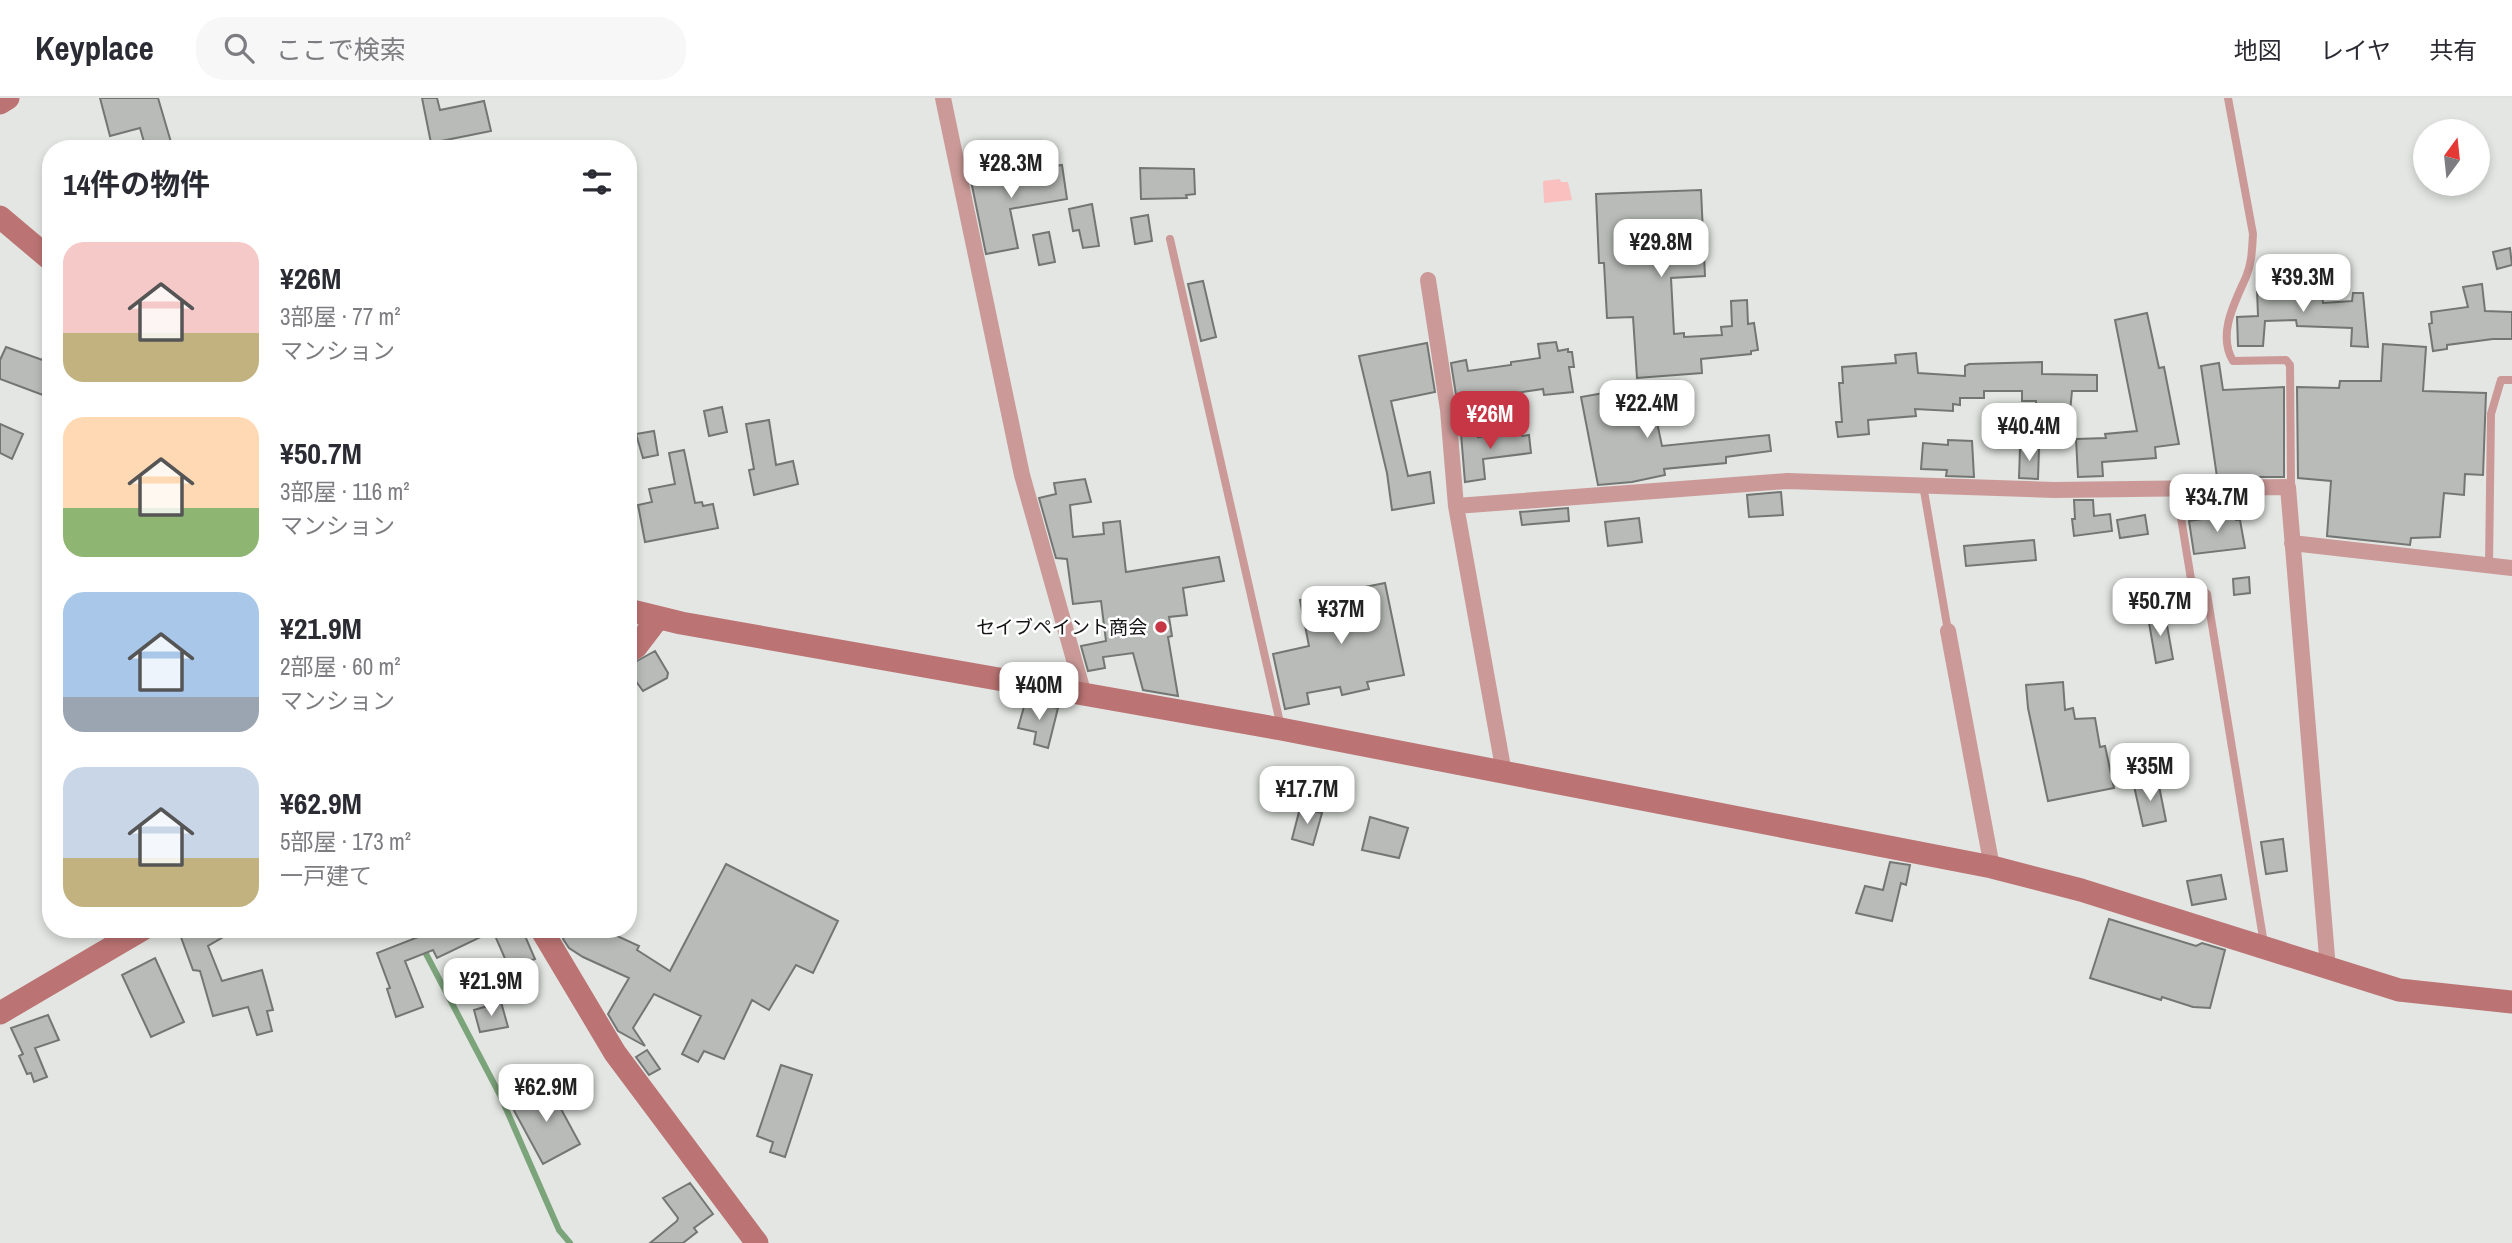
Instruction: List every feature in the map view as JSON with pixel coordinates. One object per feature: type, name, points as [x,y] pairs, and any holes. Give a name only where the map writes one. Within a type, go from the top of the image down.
[{"type":"street","points":[[0,103],[8,98]]},
{"type":"street","points":[[943,98],[1022,475],[1084,695]]},
{"type":"street","points":[[0,217],[42,252]]},
{"type":"street","points":[[1428,280],[1448,410],[1456,506],[1504,773]]},
{"type":"street","points":[[1456,506],[1734,483],[1812,481],[2054,490],[2288,487],[2328,969]]},
{"type":"street","points":[[2292,543],[2512,568]]},
{"type":"street","points":[[637,612],[1281,729],[1992,867],[2081,890],[2399,990],[2512,1002]]},
{"type":"street","points":[[637,646],[658,618]]},
{"type":"street","points":[[1948,631],[1992,867]]},
{"type":"street","points":[[0,1013],[128,938]]},
{"type":"street","points":[[546,938],[615,1053],[757,1243]]},
{"type":"lane","points":[[2228,98],[2253,234],[2252,256],[2247,276],[2233,303],[2227,332],[2233,361],[2286,360],[2290,365],[2291,484],[2288,487]]},
{"type":"lane","points":[[1170,239],[1281,729]]},
{"type":"lane","points":[[2489,565],[2491,414],[2501,380],[2512,380]]},
{"type":"lane","points":[[1923,485],[1948,631]]},
{"type":"lane","points":[[2176,487],[2191,579],[2207,594],[2265,950]]},
{"type":"shaded area","points":[[1560,179],[1561,182],[1568,182],[1572,200],[1544,203],[1543,181]]},
{"type":"building","points":[[100,98],[158,98],[170,140],[143,140],[140,128],[110,136]]},
{"type":"building","points":[[422,98],[437,98],[440,110],[484,101],[491,131],[446,140],[430,140]]},
{"type":"building","points":[[998,165],[1000,174],[1062,165],[1067,199],[1010,209],[1018,248],[986,254],[969,171]]},
{"type":"building","points":[[1140,168],[1194,169],[1195,194],[1186,195],[1187,198],[1141,199]]},
{"type":"building","points":[[1701,190],[1705,276],[1671,278],[1674,334],[1684,333],[1684,337],[1722,335],[1721,327],[1732,326],[1731,301],[1747,300],[1748,324],[1754,323],[1758,350],[1751,351],[1751,354],[1701,359],[1702,373],[1637,378],[1633,317],[1607,318],[1604,263],[1599,263],[1596,194]]},
{"type":"building","points":[[1092,204],[1099,246],[1083,248],[1079,230],[1073,231],[1069,209]]},
{"type":"building","points":[[1148,215],[1152,241],[1135,244],[1131,218]]},
{"type":"building","points":[[1049,232],[1055,262],[1039,265],[1033,235]]},
{"type":"building","points":[[2510,248],[2512,265],[2497,269],[2493,252]]},
{"type":"building","points":[[1203,281],[1216,337],[1201,341],[1188,284]]},
{"type":"building","points":[[2482,284],[2485,311],[2512,312],[2512,339],[2447,345],[2447,349],[2433,351],[2429,324],[2432,323],[2431,312],[2468,307],[2463,287]]},
{"type":"building","points":[[2309,288],[2309,291],[2322,291],[2323,303],[2352,301],[2353,293],[2363,293],[2368,347],[2351,346],[2352,328],[2297,326],[2296,320],[2265,321],[2263,346],[2238,346],[2237,317],[2258,316],[2257,289]]},
{"type":"building","points":[[2147,313],[2159,368],[2164,367],[2179,444],[2155,447],[2156,458],[2102,462],[2103,476],[2078,477],[2076,439],[2106,438],[2105,434],[2137,431],[2115,320]]},
{"type":"building","points":[[1556,342],[1558,351],[1568,349],[1568,352],[1572,352],[1574,367],[1569,367],[1573,392],[1544,395],[1543,389],[1496,396],[1496,401],[1479,403],[1476,392],[1456,395],[1451,363],[1466,360],[1468,371],[1511,365],[1511,362],[1540,358],[1538,344]]},
{"type":"building","points":[[1427,343],[1435,392],[1391,401],[1408,476],[1430,472],[1434,503],[1392,510],[1387,473],[1359,356]]},
{"type":"building","points":[[2383,344],[2426,347],[2423,391],[2486,393],[2483,475],[2465,474],[2464,495],[2444,493],[2440,537],[2411,538],[2410,545],[2327,536],[2331,481],[2298,478],[2297,387],[2339,388],[2340,381],[2381,381]]},
{"type":"building","points":[[6,347],[42,360],[42,395],[0,379],[0,360]]},
{"type":"building","points":[[1916,353],[1918,373],[1965,376],[1965,366],[1969,364],[2042,362],[2042,374],[2097,375],[2097,391],[2072,391],[2070,412],[2046,413],[2046,409],[2036,409],[2036,401],[2022,401],[2022,391],[1984,391],[1984,398],[1960,398],[1960,405],[1953,404],[1953,411],[1915,409],[1916,416],[1868,420],[1869,434],[1838,437],[1836,422],[1842,422],[1839,383],[1843,383],[1842,367],[1896,363],[1895,355]]},
{"type":"building","points":[[2219,363],[2223,390],[2284,387],[2284,477],[2217,477],[2201,366]]},
{"type":"building","points":[[1649,385],[1662,446],[1769,435],[1771,451],[1726,457],[1726,463],[1664,469],[1665,475],[1632,482],[1598,485],[1581,397]]},
{"type":"building","points":[[722,407],[727,432],[709,436],[704,411]]},
{"type":"building","points":[[769,420],[776,465],[793,461],[798,484],[754,495],[749,470],[754,469],[746,424]]},
{"type":"building","points":[[0,424],[23,434],[12,459],[0,453]]},
{"type":"building","points":[[654,431],[658,455],[643,458],[637,434]]},
{"type":"building","points":[[1477,431],[1478,437],[1521,431],[1522,436],[1529,435],[1531,453],[1483,459],[1485,479],[1465,482],[1461,434]]},
{"type":"building","points":[[1948,440],[1972,441],[1974,477],[1946,476],[1947,470],[1921,469],[1923,443],[1948,445]]},
{"type":"building","points":[[2020,448],[2039,448],[2038,479],[2019,478]]},
{"type":"building","points":[[684,450],[695,503],[702,502],[703,506],[713,504],[718,528],[645,542],[638,505],[652,502],[649,489],[675,484],[669,453]]},
{"type":"building","points":[[1085,479],[1091,502],[1070,505],[1073,537],[1104,534],[1103,523],[1120,521],[1126,572],[1219,557],[1224,581],[1183,588],[1187,615],[1169,617],[1172,636],[1168,637],[1178,696],[1143,690],[1133,653],[1103,657],[1105,668],[1088,671],[1081,646],[1106,641],[1101,601],[1073,604],[1067,559],[1056,558],[1039,498],[1056,494],[1054,483]]},
{"type":"building","points":[[1781,492],[1783,515],[1749,517],[1747,495]]},
{"type":"building","points":[[2074,500],[2093,500],[2094,516],[2110,514],[2112,531],[2074,536]]},
{"type":"building","points":[[1568,508],[1569,521],[1522,525],[1520,512]]},
{"type":"building","points":[[2236,514],[2236,520],[2240,520],[2245,548],[2194,554],[2189,521]]},
{"type":"building","points":[[2145,515],[2148,534],[2120,538],[2117,520]]},
{"type":"building","points":[[1639,518],[1642,542],[1608,546],[1605,522]]},
{"type":"building","points":[[2034,540],[2036,560],[1966,566],[1964,546]]},
{"type":"building","points":[[2249,577],[2250,593],[2234,595],[2233,579]]},
{"type":"building","points":[[2185,580],[2189,594],[2186,594],[2188,604],[2171,607],[2167,583]]},
{"type":"building","points":[[1385,583],[1404,675],[1367,682],[1369,689],[1342,695],[1340,687],[1307,693],[1309,704],[1285,709],[1273,654],[1309,646],[1300,600]]},
{"type":"building","points":[[2165,614],[2173,659],[2156,663],[2148,617]]},
{"type":"building","points":[[655,651],[668,673],[667,678],[643,691],[637,683],[637,661]]},
{"type":"building","points":[[2063,682],[2065,710],[2073,708],[2075,719],[2095,718],[2100,747],[2105,746],[2114,788],[2048,801],[2028,708],[2026,685]]},
{"type":"building","points":[[1025,703],[1058,708],[1048,748],[1034,744],[1036,732],[1018,728]]},
{"type":"building","points":[[2158,781],[2166,821],[2143,826],[2134,786]]},
{"type":"building","points":[[1300,808],[1322,813],[1313,845],[1292,839]]},
{"type":"building","points":[[1370,817],[1408,828],[1399,858],[1362,850]]},
{"type":"building","points":[[2283,839],[2287,871],[2266,874],[2261,842]]},
{"type":"building","points":[[1890,862],[1910,865],[1906,885],[1901,883],[1892,921],[1856,913],[1865,886],[1883,890]]},
{"type":"building","points":[[726,864],[838,921],[813,973],[796,965],[769,1010],[752,1000],[724,1059],[704,1051],[698,1062],[682,1054],[701,1016],[654,994],[633,1028],[645,1046],[618,1031],[608,1014],[629,978],[583,957],[569,948],[563,939],[622,938],[639,946],[637,950],[670,971]]},
{"type":"building","points":[[2221,875],[2226,899],[2192,905],[2187,881]]},
{"type":"building","points":[[2109,919],[2196,946],[2202,943],[2225,950],[2210,1008],[2193,1007],[2162,997],[2161,1000],[2090,978]]},
{"type":"building","points":[[181,938],[222,938],[208,946],[222,981],[262,970],[273,1010],[267,1011],[272,1031],[257,1035],[248,1007],[213,1016],[200,971],[193,970]]},
{"type":"building","points":[[416,938],[478,938],[437,958],[433,950],[405,961],[423,1007],[396,1017],[387,989],[390,988],[377,953]]},
{"type":"building","points":[[496,938],[526,938],[535,959],[510,970]]},
{"type":"building","points":[[155,958],[184,1022],[151,1037],[122,975]]},
{"type":"building","points":[[501,1002],[508,1027],[480,1032],[474,1010]]},
{"type":"building","points":[[48,1015],[59,1040],[35,1048],[47,1077],[34,1082],[19,1056],[23,1054],[11,1028]]},
{"type":"building","points":[[647,1050],[660,1069],[649,1075],[636,1057]]},
{"type":"building","points":[[781,1065],[812,1075],[785,1157],[770,1152],[773,1142],[757,1136]]},
{"type":"building","points":[[548,1085],[580,1144],[543,1164],[511,1105]]},
{"type":"building","points":[[690,1183],[713,1214],[694,1228],[697,1232],[683,1243],[650,1243],[678,1218],[663,1198]]},
{"type":"waterway","points":[[418,938],[500,1095],[559,1230],[570,1243]]},
{"type":"place","name":"セイブペイント商会","points":[[1161,627]]}]
